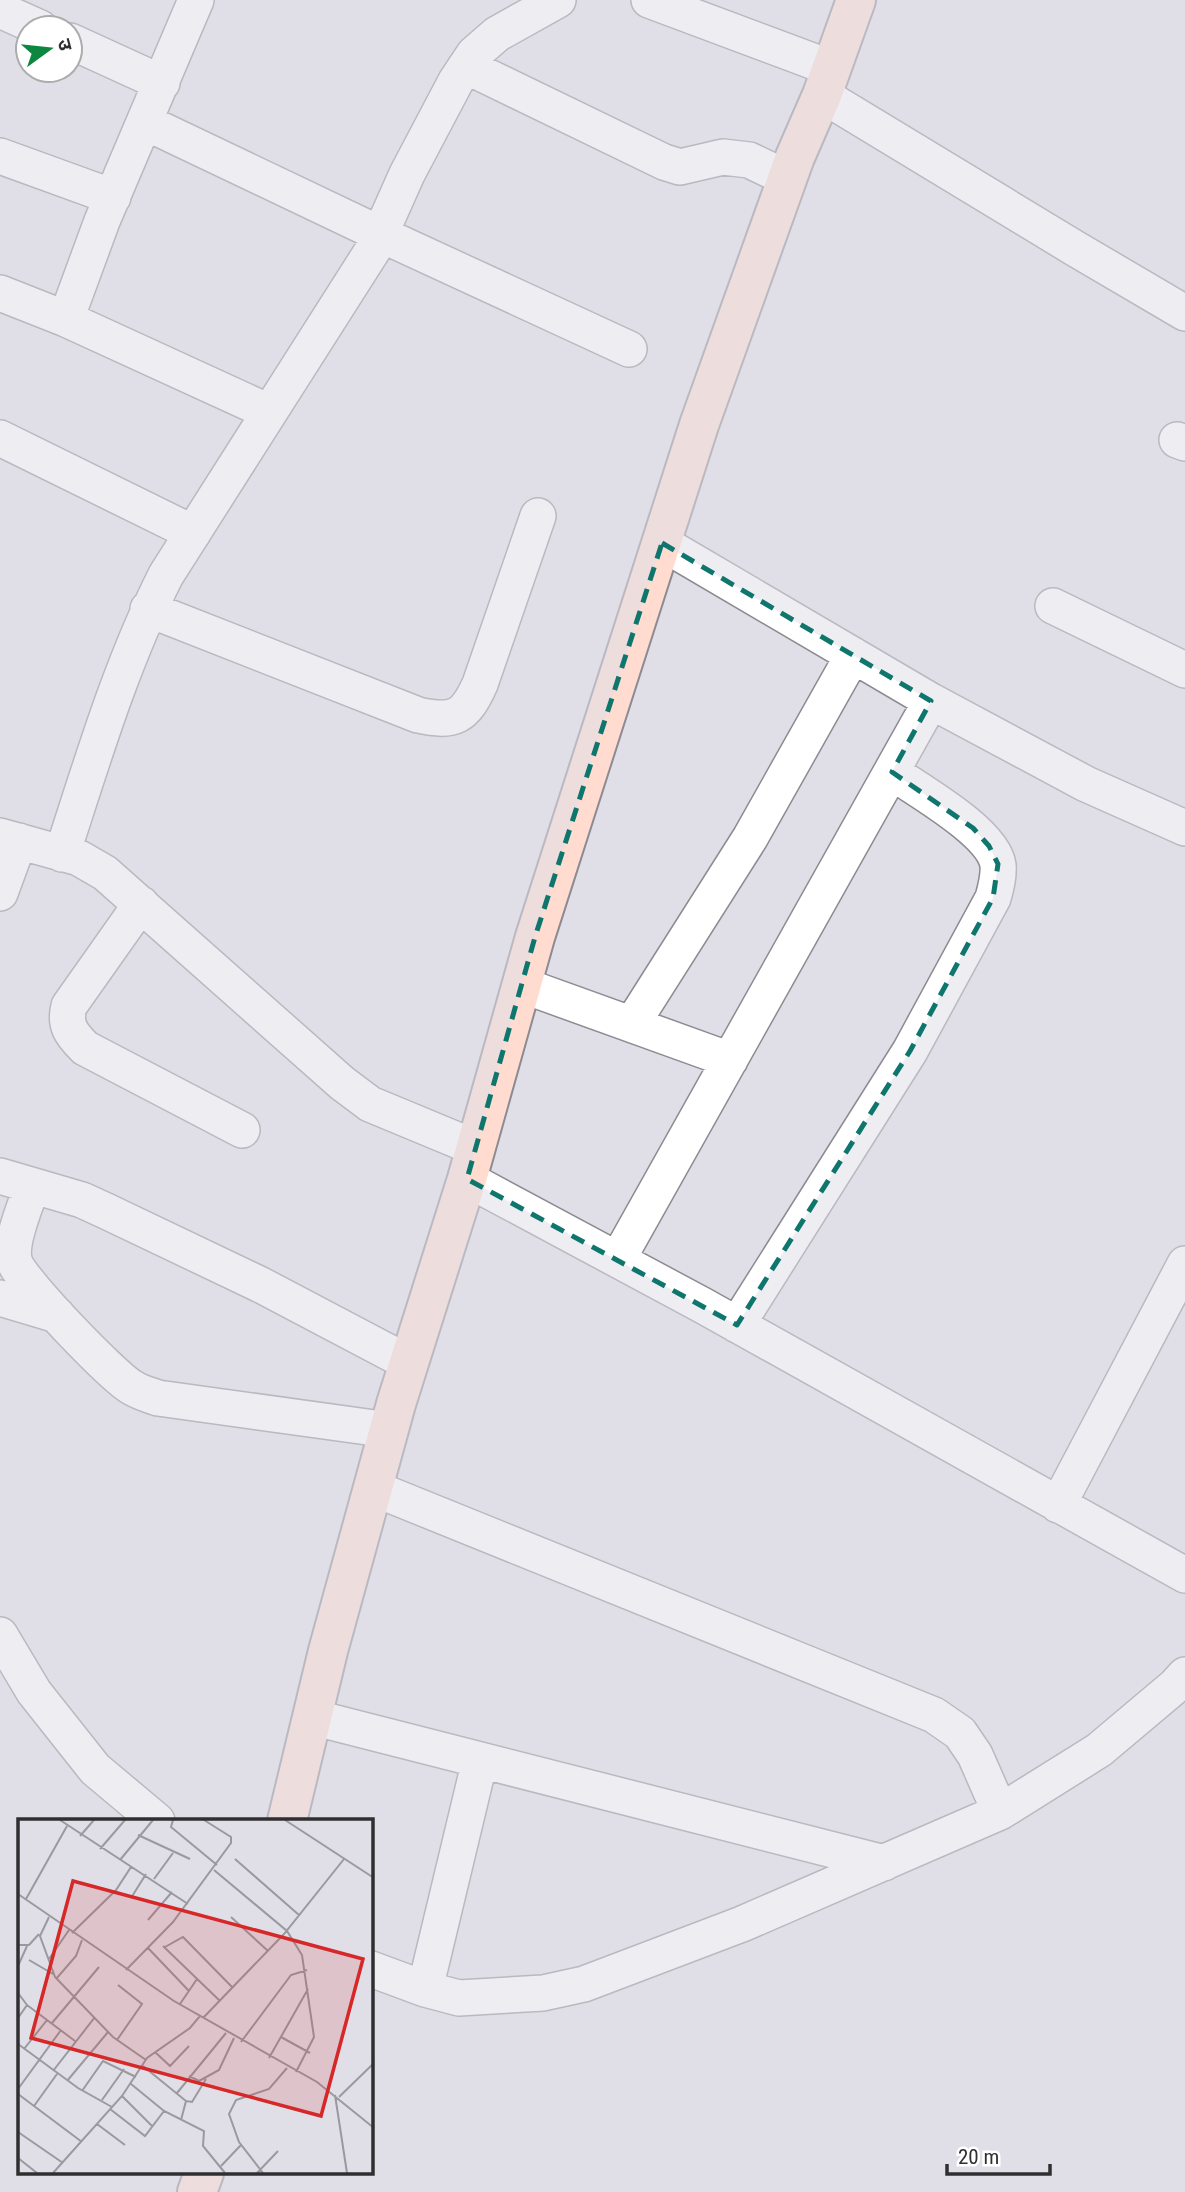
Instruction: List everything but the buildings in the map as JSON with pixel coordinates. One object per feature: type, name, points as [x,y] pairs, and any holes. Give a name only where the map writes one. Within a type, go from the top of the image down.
[{"type":"street","points":[[66,319],[113,197],[196,0]]},
{"type":"street","points":[[497,34],[506,0]]},
{"type":"street","points":[[62,854],[118,685],[148,610],[166,575],[345,297],[380,234],[407,174],[456,81],[474,54],[497,34],[558,0]]},
{"type":"street","points":[[649,0],[827,81],[1185,313]]},
{"type":"street","points":[[287,1819],[388,1430],[471,1163],[539,924],[699,425],[787,177],[827,81],[856,0]]},
{"type":"street","points":[[84,47],[162,83]]},
{"type":"street","points":[[466,66],[664,162],[680,167],[723,157],[749,160],[787,177]]},
{"type":"street","points":[[145,122],[629,349]]},
{"type":"street","points":[[0,156],[113,197]]},
{"type":"street","points":[[0,293],[66,319],[269,412]]},
{"type":"street","points":[[0,438],[193,533]]},
{"type":"street","points":[[148,610],[418,715],[450,719],[471,704],[480,684],[538,516]]},
{"type":"street","points":[[662,542],[931,701],[1086,784],[1185,828]]},
{"type":"street","points":[[1053,606],[1185,670]]},
{"type":"street","points":[[632,1024],[750,838],[853,655]]},
{"type":"street","points":[[618,1259],[931,701]]},
{"type":"street","points":[[737,1325],[910,1051],[993,898],[998,864],[989,846],[973,828],[892,772]]},
{"type":"street","points":[[0,892],[9,839],[79,859],[105,873],[342,1083],[370,1104],[471,1163],[618,1259],[1185,1575]]},
{"type":"street","points":[[141,904],[69,1006],[66,1018],[70,1034],[85,1048],[242,1130]]},
{"type":"street","points":[[522,985],[730,1060]]},
{"type":"street","points":[[388,1430],[158,1398],[133,1388],[119,1378],[57,1315],[15,1263],[16,1181],[82,1200],[106,1210],[261,1285],[409,1363]]},
{"type":"street","points":[[1058,1505],[1185,1264]]},
{"type":"street","points":[[0,1298],[57,1315]]},
{"type":"street","points":[[373,1488],[934,1715],[960,1733],[975,1755],[1000,1812]]},
{"type":"street","points":[[0,1635],[34,1692],[95,1769],[155,1819]]},
{"type":"street","points":[[373,1970],[459,1998],[544,1993],[584,1984],[742,1924],[1000,1812],[1099,1750],[1185,1675]]},
{"type":"street","points":[[312,1717],[884,1863]]},
{"type":"street","points":[[425,1989],[481,1760]]},
{"type":"street","points":[[197,2192],[204,2174]]},
{"type":"highlighted area","points":[[662,543],[931,701],[892,772],[973,828],[989,846],[998,864],[993,898],[910,1051],[737,1325],[467,1179],[535,937]]}]
